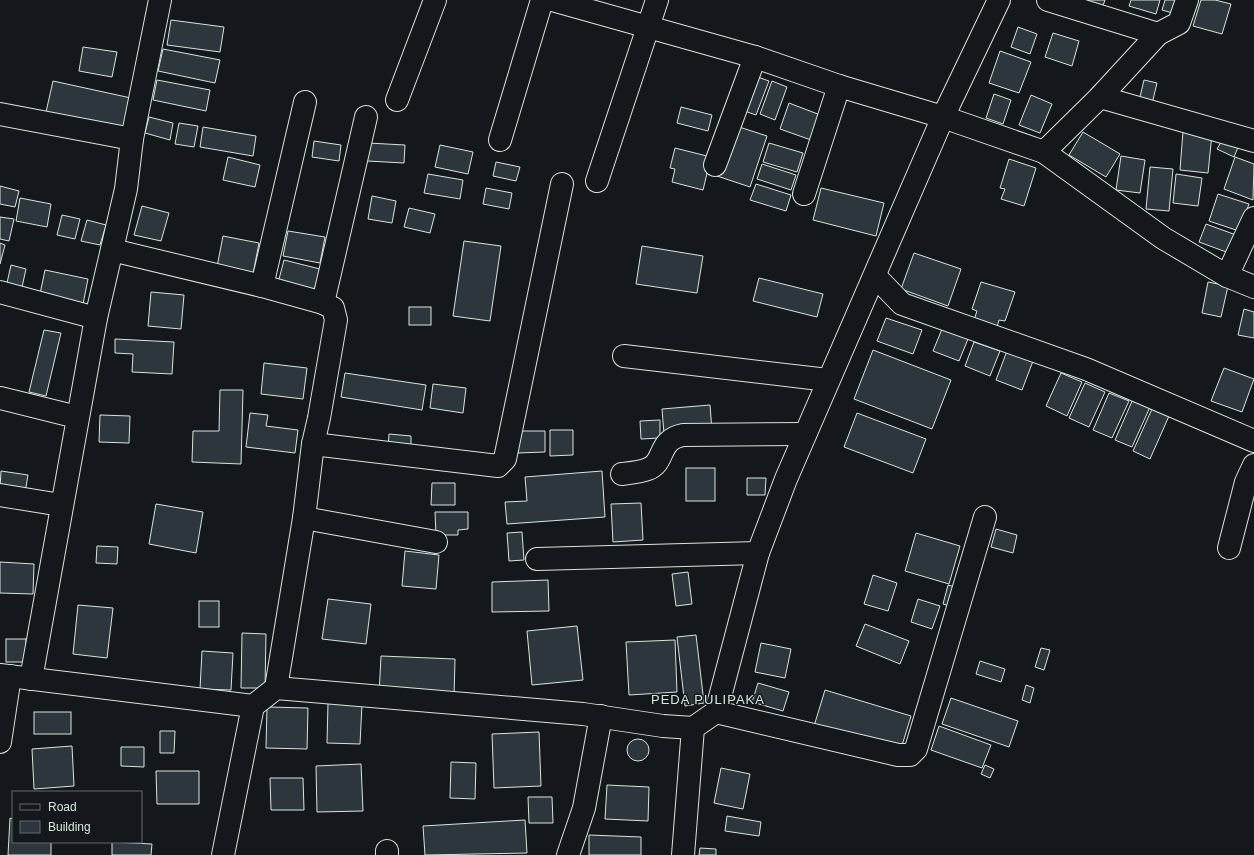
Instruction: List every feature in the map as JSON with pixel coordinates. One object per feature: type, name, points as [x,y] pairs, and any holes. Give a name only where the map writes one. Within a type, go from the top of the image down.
[{"type":"street","points":[[0,742],[14,677],[61,505],[96,318],[126,189],[132,139],[160,0]]},
{"type":"street","points":[[397,100],[435,0]]},
{"type":"street","points":[[500,140],[542,0]]},
{"type":"street","points":[[552,0],[755,58],[839,86],[943,117],[1044,152],[1163,238],[1227,276],[1254,287]]},
{"type":"street","points":[[597,181],[657,0]]},
{"type":"street","points":[[276,688],[601,716],[663,726],[693,728],[716,712],[758,553],[805,434],[943,117],[999,0]]},
{"type":"street","points":[[1048,0],[1158,34]]},
{"type":"street","points":[[1044,152],[1100,97],[1158,34],[1179,23],[1187,0]]},
{"type":"street","points":[[715,165],[755,58]]},
{"type":"street","points":[[804,194],[839,86]]},
{"type":"street","points":[[1100,97],[1254,141]]},
{"type":"street","points":[[262,286],[306,102]]},
{"type":"street","points":[[0,114],[132,139]]},
{"type":"street","points":[[323,303],[366,117]]},
{"type":"street","points":[[313,444],[498,466],[505,459],[562,184]]},
{"type":"street","points":[[1227,276],[1254,218]]},
{"type":"street","points":[[112,250],[262,286],[323,303],[333,308],[336,320],[313,444],[304,518],[276,688],[253,706],[223,855]]},
{"type":"street","points":[[874,276],[902,304],[1086,369],[1254,441]]},
{"type":"street","points":[[0,292],[96,318]]},
{"type":"street","points":[[624,356],[828,380]]},
{"type":"street","points":[[0,398],[77,417]]},
{"type":"street","points":[[622,474],[648,469],[655,464],[668,441],[674,436],[805,434]]},
{"type":"street","points":[[1229,548],[1246,482],[1254,465]]},
{"type":"street","points":[[0,495],[61,505]]},
{"type":"street","points":[[716,712],[898,755],[910,755],[916,749],[920,738],[985,517]]},
{"type":"street","points":[[304,518],[436,542]]},
{"type":"street","points":[[537,559],[758,553]]},
{"type":"street","points":[[14,677],[253,706]]},
{"type":"street","points":[[568,855],[584,808],[601,716]]},
{"type":"street","points":[[683,855],[693,728]]},
{"type":"building","points":[[1085,0],[1105,0],[1101,11],[1084,6]]},
{"type":"building","points":[[1131,0],[1160,0],[1156,14],[1129,6]]},
{"type":"building","points":[[1165,0],[1178,0],[1176,14],[1162,10]]},
{"type":"building","points":[[1201,0],[1215,0],[1231,4],[1222,34],[1193,26]]},
{"type":"building","points":[[171,20],[224,27],[220,52],[167,45]]},
{"type":"building","points":[[1018,27],[1037,34],[1030,54],[1011,47]]},
{"type":"building","points":[[1053,33],[1079,41],[1072,66],[1045,57]]},
{"type":"building","points":[[83,47],[117,52],[112,77],[79,71]]},
{"type":"building","points":[[163,49],[220,60],[215,83],[158,71]]},
{"type":"building","points":[[1000,51],[1031,62],[1019,93],[989,83]]},
{"type":"building","points":[[752,75],[769,81],[756,115],[739,109]]},
{"type":"building","points":[[157,80],[210,90],[206,111],[153,100]]},
{"type":"building","points":[[1144,80],[1157,83],[1152,104],[1139,101]]},
{"type":"building","points":[[53,81],[131,98],[125,128],[46,112]]},
{"type":"building","points":[[772,81],[787,87],[775,120],[760,114]]},
{"type":"building","points":[[994,94],[1011,100],[1003,124],[986,118]]},
{"type":"building","points":[[1031,95],[1052,104],[1040,133],[1019,125]]},
{"type":"building","points":[[789,103],[823,116],[814,141],[780,129]]},
{"type":"building","points":[[681,107],[712,115],[708,131],[677,123]]},
{"type":"building","points":[[149,117],[173,123],[170,140],[145,133]]},
{"type":"building","points":[[179,123],[198,126],[194,147],[175,144]]},
{"type":"building","points":[[733,125],[767,136],[750,187],[717,176]]},
{"type":"building","points":[[203,127],[256,136],[253,156],[200,147]]},
{"type":"building","points":[[1183,131],[1212,134],[1208,173],[1180,170]]},
{"type":"building","points":[[1083,132],[1120,154],[1106,177],[1069,155]]},
{"type":"building","points":[[1224,137],[1239,145],[1234,157],[1217,149]]},
{"type":"building","points":[[314,141],[341,145],[339,161],[312,157]]},
{"type":"building","points":[[368,143],[405,145],[404,163],[367,161]]},
{"type":"building","points":[[769,143],[803,153],[797,172],[763,162]]},
{"type":"building","points":[[440,145],[473,152],[468,174],[435,167]]},
{"type":"building","points":[[675,148],[711,157],[703,190],[672,182],[675,169],[670,168]]},
{"type":"building","points":[[1121,156],[1145,160],[1140,193],[1116,190]]},
{"type":"building","points":[[228,157],[260,165],[255,187],[223,180]]},
{"type":"building","points":[[1235,157],[1254,164],[1253,200],[1224,189]]},
{"type":"building","points":[[1009,159],[1036,168],[1024,206],[1001,199],[1005,189],[1000,188]]},
{"type":"building","points":[[496,162],[520,167],[516,181],[493,176]]},
{"type":"building","points":[[762,164],[796,175],[791,190],[757,179]]},
{"type":"building","points":[[1150,167],[1173,169],[1169,211],[1146,209]]},
{"type":"building","points":[[428,174],[463,180],[460,199],[424,193]]},
{"type":"building","points":[[1176,174],[1202,178],[1198,206],[1173,203]]},
{"type":"building","points":[[756,184],[791,195],[786,211],[750,200]]},
{"type":"building","points":[[0,186],[19,191],[15,207],[0,204]]},
{"type":"building","points":[[486,188],[512,193],[509,209],[483,204]]},
{"type":"building","points":[[821,188],[884,203],[876,236],[813,220]]},
{"type":"building","points":[[1218,194],[1249,204],[1239,231],[1209,221]]},
{"type":"building","points":[[372,196],[396,201],[392,223],[368,219]]},
{"type":"building","points":[[20,198],[51,204],[47,227],[16,221]]},
{"type":"building","points":[[142,206],[169,213],[161,241],[134,235]]},
{"type":"building","points":[[409,208],[435,214],[430,233],[404,227]]},
{"type":"building","points":[[62,215],[80,219],[75,239],[57,235]]},
{"type":"building","points":[[0,217],[14,219],[9,241],[0,239]]},
{"type":"building","points":[[87,220],[106,225],[100,245],[81,241]]},
{"type":"building","points":[[1206,224],[1236,235],[1229,253],[1199,242]]},
{"type":"building","points":[[288,231],[325,237],[320,263],[283,256]]},
{"type":"building","points":[[223,236],[259,243],[253,274],[217,267]]},
{"type":"building","points":[[464,241],[501,246],[490,321],[453,316]]},
{"type":"building","points":[[0,243],[5,245],[0,264]]},
{"type":"building","points":[[642,246],[703,256],[697,293],[636,284]]},
{"type":"building","points":[[914,253],[961,269],[948,306],[901,289]]},
{"type":"building","points":[[284,260],[320,269],[313,295],[277,287]]},
{"type":"building","points":[[11,265],[26,269],[22,287],[7,283]]},
{"type":"building","points":[[45,270],[88,279],[83,304],[40,294]]},
{"type":"building","points":[[759,278],[823,294],[817,317],[753,301]]},
{"type":"building","points":[[981,282],[1015,292],[1005,321],[999,320],[997,327],[974,320],[977,311],[972,309]]},
{"type":"building","points":[[1208,282],[1228,286],[1221,317],[1202,313]]},
{"type":"building","points":[[151,292],[184,295],[181,329],[148,326]]},
{"type":"building","points":[[409,307],[431,307],[431,325],[409,325]]},
{"type":"building","points":[[1244,309],[1254,312],[1254,338],[1238,335]]},
{"type":"building","points":[[886,318],[922,330],[913,354],[877,341]]},
{"type":"building","points":[[942,329],[968,339],[959,361],[933,351]]},
{"type":"building","points":[[44,330],[61,333],[46,396],[29,392]]},
{"type":"building","points":[[115,339],[174,342],[172,374],[132,372],[133,354],[115,353]]},
{"type":"building","points":[[974,342],[1000,351],[990,376],[965,366]]},
{"type":"building","points":[[873,350],[951,380],[932,429],[854,399]]},
{"type":"building","points":[[1007,351],[1033,361],[1022,390],[996,380]]},
{"type":"building","points":[[264,363],[307,368],[303,399],[261,394]]},
{"type":"building","points":[[1224,368],[1254,379],[1242,412],[1211,401]]},
{"type":"building","points":[[345,373],[426,385],[422,410],[341,397]]},
{"type":"building","points":[[1061,373],[1082,382],[1067,416],[1046,406]]},
{"type":"building","points":[[1085,383],[1105,392],[1089,427],[1069,418]]},
{"type":"building","points":[[433,384],[466,388],[463,413],[430,408]]},
{"type":"building","points":[[220,390],[243,390],[241,464],[192,462],[193,431],[219,431]]},
{"type":"building","points":[[1109,393],[1129,401],[1112,438],[1093,430]]},
{"type":"building","points":[[1133,399],[1150,407],[1132,447],[1115,440]]},
{"type":"building","points":[[710,405],[712,431],[664,434],[662,409]]},
{"type":"building","points":[[1152,409],[1169,416],[1150,459],[1133,451]]},
{"type":"building","points":[[250,413],[268,415],[266,426],[298,430],[295,453],[246,447]]},
{"type":"building","points":[[857,413],[926,439],[913,473],[844,447]]},
{"type":"building","points":[[100,415],[130,416],[129,443],[99,442]]},
{"type":"building","points":[[660,420],[660,438],[641,439],[640,421]]},
{"type":"building","points":[[550,430],[573,430],[573,455],[550,456]]},
{"type":"building","points":[[516,431],[545,431],[545,452],[518,453]]},
{"type":"building","points":[[389,434],[411,436],[411,450],[388,449]]},
{"type":"building","points":[[686,468],[715,468],[715,501],[686,501]]},
{"type":"building","points":[[1,471],[28,475],[25,493],[0,488]]},
{"type":"building","points":[[602,471],[605,517],[507,524],[505,502],[527,501],[525,477]]},
{"type":"building","points":[[747,478],[766,478],[765,495],[747,495]]},
{"type":"building","points":[[432,483],[455,483],[455,505],[431,505]]},
{"type":"building","points":[[641,503],[643,540],[613,542],[611,504]]},
{"type":"building","points":[[156,504],[203,512],[196,553],[149,544]]},
{"type":"building","points":[[435,512],[468,512],[468,529],[458,530],[458,535],[436,535]]},
{"type":"building","points":[[996,529],[1017,535],[1013,553],[991,547]]},
{"type":"building","points":[[522,532],[524,560],[509,561],[507,533]]},
{"type":"building","points":[[916,533],[960,546],[949,584],[905,571]]},
{"type":"building","points":[[97,546],[118,547],[117,564],[96,563]]},
{"type":"building","points":[[405,551],[439,555],[436,589],[402,586]]},
{"type":"building","points":[[0,562],[34,564],[33,594],[0,593]]},
{"type":"building","points":[[688,572],[692,604],[676,606],[672,574]]},
{"type":"building","points":[[873,575],[897,583],[888,611],[864,604]]},
{"type":"building","points":[[548,580],[549,611],[492,612],[492,582]]},
{"type":"building","points":[[948,585],[959,588],[953,607],[943,604]]},
{"type":"building","points":[[328,599],[371,604],[366,644],[322,639]]},
{"type":"building","points":[[918,599],[940,606],[932,629],[911,622]]},
{"type":"building","points":[[199,601],[219,601],[219,627],[199,627]]},
{"type":"building","points":[[78,605],[113,608],[107,658],[73,654]]},
{"type":"building","points":[[865,624],[909,641],[900,664],[856,646]]},
{"type":"building","points":[[577,626],[583,680],[532,685],[527,631]]},
{"type":"building","points":[[242,633],[266,634],[265,688],[241,688]]},
{"type":"building","points":[[696,635],[704,703],[685,706],[677,637]]},
{"type":"building","points":[[6,639],[26,639],[26,662],[6,662]]},
{"type":"building","points":[[675,640],[677,692],[629,695],[626,642]]},
{"type":"building","points":[[761,643],[791,649],[785,678],[755,672]]},
{"type":"building","points":[[1041,648],[1050,650],[1044,670],[1035,667]]},
{"type":"building","points":[[202,651],[233,653],[231,690],[200,689]]},
{"type":"building","points":[[381,656],[455,659],[454,698],[379,695]]},
{"type":"building","points":[[980,661],[1005,669],[1001,682],[976,674]]},
{"type":"building","points":[[758,683],[789,692],[783,711],[752,702]]},
{"type":"building","points":[[1026,685],[1034,688],[1030,703],[1022,700]]},
{"type":"building","points":[[825,690],[911,716],[900,752],[814,726]]},
{"type":"building","points":[[951,698],[1018,721],[1009,747],[942,724]]},
{"type":"building","points":[[328,703],[362,704],[360,744],[327,743]]},
{"type":"building","points":[[267,707],[308,708],[307,749],[266,748]]},
{"type":"building","points":[[34,712],[71,712],[71,734],[34,734]]},
{"type":"building","points":[[939,726],[991,745],[982,768],[931,750]]},
{"type":"building","points":[[160,731],[175,731],[174,753],[160,753]]},
{"type":"building","points":[[539,732],[541,786],[494,788],[492,734]]},
{"type":"building","points":[[638,739],[642,740],[648,746],[648,754],[642,760],[638,761],[634,760],[628,754],[627,750],[628,746],[634,740]]},
{"type":"building","points":[[72,746],[74,786],[34,789],[32,749]]},
{"type":"building","points":[[121,747],[144,747],[144,767],[121,766]]},
{"type":"building","points":[[451,762],[476,763],[475,799],[450,798]]},
{"type":"building","points":[[361,764],[363,811],[317,812],[316,766]]},
{"type":"building","points":[[985,765],[994,769],[990,778],[981,774]]},
{"type":"building","points":[[721,768],[750,774],[743,809],[714,803]]},
{"type":"building","points":[[156,771],[199,771],[199,804],[157,804]]},
{"type":"building","points":[[270,778],[303,778],[304,810],[271,810]]},
{"type":"building","points":[[607,785],[649,787],[648,821],[605,819]]},
{"type":"building","points":[[528,797],[552,797],[553,823],[529,823]]},
{"type":"building","points":[[727,816],[761,822],[759,836],[725,831]]},
{"type":"building","points":[[10,818],[12,819],[12,843],[51,843],[51,855],[8,855]]},
{"type":"building","points":[[525,820],[527,853],[425,855],[423,826]]},
{"type":"building","points":[[589,835],[641,837],[641,855],[589,855]]},
{"type":"building","points":[[112,843],[152,844],[151,855],[112,855]]},
{"type":"building","points":[[700,848],[716,849],[716,855],[699,855]]},
{"type":"district","name":"PEDA PULIPAKA","points":[[708,699]]}]
